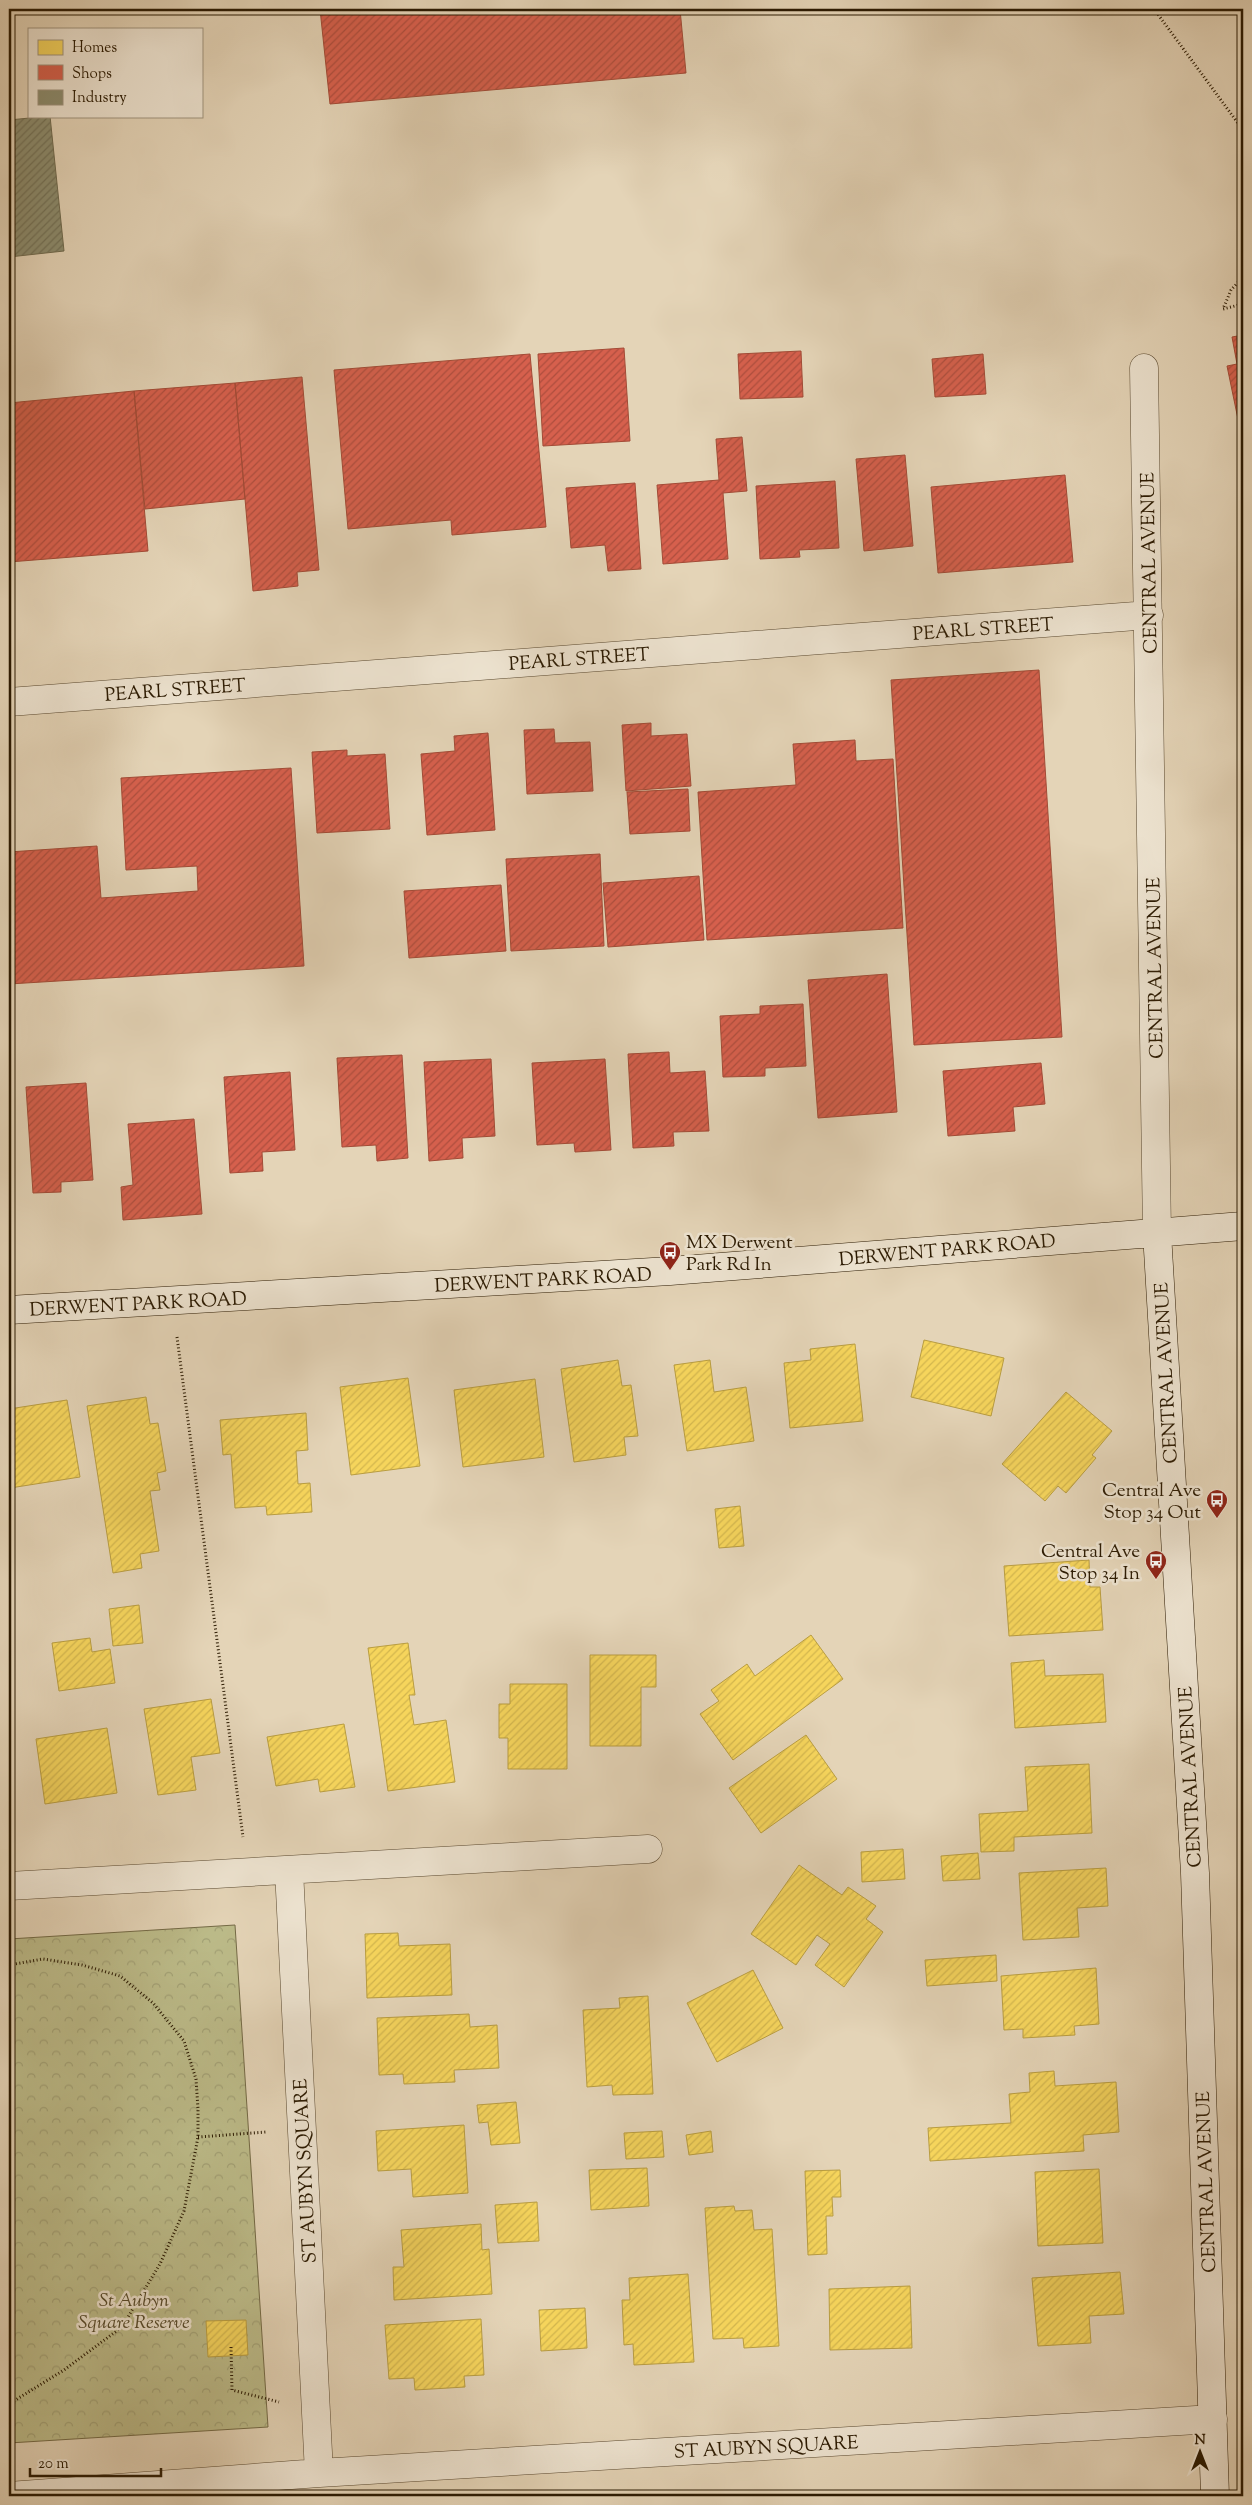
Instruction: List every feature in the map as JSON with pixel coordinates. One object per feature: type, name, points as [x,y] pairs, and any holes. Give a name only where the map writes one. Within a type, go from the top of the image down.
[{"type":"street","name":"CENTRAL AVENUE","points":[[1144,368],[1157,1233],[1195,1873],[1215,2496]]},
{"type":"street","name":"PEARL STREET","points":[[9,702],[1149,615]]},
{"type":"street","name":"DERWENT PARK ROAD","points":[[9,1310],[670,1272],[1237,1228]]},
{"type":"street","points":[[9,1886],[648,1849]]},
{"type":"street","name":"ST AUBYN SQUARE","points":[[289,1870],[319,2472]]},
{"type":"street","name":"ST AUBYN SQUARE","points":[[9,2496],[319,2472],[1213,2418]]},
{"type":"path","points":[[1154,9],[1243,130]]},
{"type":"path","points":[[1243,277],[1230,290],[1223,309],[1243,304]]},
{"type":"path","points":[[173,1301],[248,1872]]},
{"type":"path","points":[[9,1965],[43,1959],[110,1973],[120,1976],[153,2003],[184,2041],[196,2079],[198,2137],[184,2211],[160,2264],[122,2327],[64,2370],[9,2404]]},
{"type":"path","points":[[198,2137],[302,2129]]},
{"type":"path","points":[[231,2347],[232,2390],[316,2411]]},
{"type":"green space","name":"St Aubyn Square Reserve","points":[[235,1925],[268,2427],[9,2443],[9,1939]]},
{"type":"building: Homes","points":[[924,1340],[1004,1358],[991,1416],[911,1397]]},
{"type":"building: Homes","points":[[855,1344],[863,1421],[790,1428],[784,1363],[811,1360],[810,1349]]},
{"type":"building: Homes","points":[[618,1360],[622,1386],[631,1385],[638,1436],[624,1437],[626,1455],[574,1462],[561,1369]]},
{"type":"building: Homes","points":[[710,1360],[714,1392],[746,1387],[754,1441],[687,1451],[674,1365]]},
{"type":"building: Homes","points":[[408,1378],[420,1466],[351,1475],[340,1387]]},
{"type":"building: Homes","points":[[535,1379],[544,1457],[463,1467],[454,1390]]},
{"type":"building: Homes","points":[[1066,1392],[1112,1431],[1092,1455],[1096,1458],[1066,1493],[1058,1486],[1045,1501],[1002,1464]]},
{"type":"building: Homes","points":[[146,1397],[150,1424],[158,1423],[166,1471],[157,1473],[160,1490],[150,1491],[159,1551],[140,1554],[142,1568],[113,1573],[87,1406]]},
{"type":"building: Homes","points":[[67,1400],[80,1477],[10,1488],[9,1409]]},
{"type":"building: Homes","points":[[306,1413],[308,1450],[296,1451],[298,1484],[310,1483],[312,1512],[267,1515],[266,1506],[235,1508],[231,1454],[223,1455],[220,1420]]},
{"type":"building: Homes","points":[[740,1506],[744,1546],[719,1548],[715,1509]]},
{"type":"building: Homes","points":[[1089,1560],[1090,1587],[1100,1587],[1103,1630],[1009,1636],[1004,1566]]},
{"type":"building: Homes","points":[[139,1605],[143,1643],[113,1646],[109,1609]]},
{"type":"building: Homes","points":[[811,1635],[843,1679],[733,1760],[700,1714],[719,1701],[711,1690],[747,1664],[755,1676]]},
{"type":"building: Homes","points":[[90,1638],[92,1652],[110,1649],[115,1683],[59,1691],[52,1643]]},
{"type":"building: Homes","points":[[408,1643],[415,1695],[409,1695],[414,1725],[446,1720],[455,1782],[388,1791],[368,1648]]},
{"type":"building: Homes","points":[[590,1655],[656,1655],[656,1687],[641,1687],[641,1746],[590,1746]]},
{"type":"building: Homes","points":[[1044,1660],[1045,1676],[1103,1674],[1106,1722],[1015,1728],[1011,1663]]},
{"type":"building: Homes","points":[[510,1684],[567,1684],[567,1769],[508,1769],[508,1738],[499,1738],[499,1704],[510,1704]]},
{"type":"building: Homes","points":[[211,1699],[220,1753],[191,1757],[196,1790],[158,1795],[144,1709]]},
{"type":"building: Homes","points":[[344,1724],[355,1787],[320,1792],[318,1779],[276,1786],[267,1737]]},
{"type":"building: Homes","points":[[107,1728],[117,1793],[45,1804],[36,1739]]},
{"type":"building: Homes","points":[[806,1735],[837,1779],[761,1833],[729,1788]]},
{"type":"building: Homes","points":[[1089,1764],[1092,1833],[1014,1837],[1014,1851],[981,1852],[979,1814],[1028,1811],[1025,1767]]},
{"type":"building: Homes","points":[[903,1849],[905,1879],[862,1882],[861,1852]]},
{"type":"building: Homes","points":[[978,1853],[980,1879],[943,1881],[941,1856]]},
{"type":"building: Homes","points":[[799,1865],[842,1895],[848,1887],[876,1906],[866,1919],[883,1932],[844,1987],[815,1965],[830,1944],[817,1935],[796,1965],[751,1934]]},
{"type":"building: Homes","points":[[1106,1868],[1108,1906],[1077,1908],[1079,1937],[1023,1940],[1019,1873]]},
{"type":"building: Homes","points":[[398,1933],[399,1946],[450,1944],[452,1995],[367,1998],[365,1934]]},
{"type":"building: Homes","points":[[996,1955],[997,1981],[927,1986],[925,1960]]},
{"type":"building: Homes","points":[[1096,1968],[1099,2024],[1074,2026],[1075,2035],[1023,2038],[1023,2029],[1004,2030],[1001,1976]]},
{"type":"building: Homes","points":[[753,1970],[783,2028],[717,2062],[687,2003]]},
{"type":"building: Homes","points":[[648,1996],[653,2094],[613,2095],[612,2085],[587,2087],[583,2010],[620,2008],[619,1998]]},
{"type":"building: Homes","points":[[469,2014],[470,2027],[497,2025],[499,2068],[454,2070],[455,2082],[404,2084],[403,2074],[379,2075],[377,2018]]},
{"type":"building: Homes","points":[[1054,2071],[1055,2086],[1116,2082],[1119,2132],[1083,2135],[1084,2151],[930,2161],[928,2128],[1011,2123],[1009,2094],[1030,2092],[1029,2073]]},
{"type":"building: Homes","points":[[516,2102],[520,2143],[491,2145],[488,2122],[479,2123],[477,2105]]},
{"type":"building: Homes","points":[[464,2125],[468,2193],[413,2197],[411,2169],[378,2171],[376,2131]]},
{"type":"building: Homes","points":[[662,2131],[664,2157],[626,2159],[624,2133]]},
{"type":"building: Homes","points":[[711,2131],[713,2152],[689,2155],[686,2135]]},
{"type":"building: Homes","points":[[647,2168],[649,2206],[591,2210],[589,2170]]},
{"type":"building: Homes","points":[[1099,2169],[1103,2243],[1038,2246],[1035,2172]]},
{"type":"building: Homes","points":[[840,2170],[841,2197],[832,2197],[833,2216],[826,2216],[827,2254],[808,2255],[805,2171]]},
{"type":"building: Homes","points":[[537,2202],[539,2241],[498,2243],[495,2205]]},
{"type":"building: Homes","points":[[734,2206],[735,2211],[752,2210],[754,2230],[772,2229],[779,2346],[744,2348],[743,2338],[713,2339],[705,2208]]},
{"type":"building: Homes","points":[[481,2224],[482,2250],[489,2249],[492,2294],[394,2300],[393,2267],[404,2267],[401,2230]]},
{"type":"building: Homes","points":[[1120,2272],[1124,2314],[1089,2316],[1091,2343],[1038,2346],[1032,2278]]},
{"type":"building: Homes","points":[[688,2274],[694,2362],[634,2365],[633,2344],[624,2345],[622,2300],[630,2300],[629,2278]]},
{"type":"building: Homes","points":[[910,2286],[912,2348],[830,2350],[829,2289]]},
{"type":"building: Homes","points":[[585,2308],[587,2348],[541,2351],[539,2310]]},
{"type":"building: Homes","points":[[481,2319],[484,2375],[464,2376],[465,2387],[415,2390],[414,2378],[389,2379],[385,2325]]},
{"type":"building: Homes","points":[[246,2320],[248,2355],[208,2357],[206,2321]]},
{"type":"building: Shops","points":[[320,9],[680,9],[686,73],[330,104]]},
{"type":"building: Shops","points":[[1243,335],[1243,423],[1239,424],[1227,366],[1237,364],[1232,337]]},
{"type":"building: Shops","points":[[624,348],[630,441],[543,446],[538,354]]},
{"type":"building: Shops","points":[[801,351],[803,397],[740,399],[738,354]]},
{"type":"building: Shops","points":[[530,354],[546,527],[452,535],[451,520],[348,529],[334,370]]},
{"type":"building: Shops","points":[[983,354],[986,394],[935,397],[932,359]]},
{"type":"building: Shops","points":[[302,377],[319,570],[297,572],[298,586],[253,591],[235,383]]},
{"type":"building: Shops","points":[[235,383],[245,499],[145,509],[134,391]]},
{"type":"building: Shops","points":[[134,391],[148,551],[9,562],[9,403]]},
{"type":"building: Shops","points":[[742,437],[747,491],[723,493],[728,559],[663,564],[657,485],[719,480],[716,439]]},
{"type":"building: Shops","points":[[905,455],[913,546],[864,551],[856,459]]},
{"type":"building: Shops","points":[[1065,475],[1073,562],[938,573],[931,487]]},
{"type":"building: Shops","points":[[835,481],[839,548],[799,550],[800,557],[760,559],[756,486]]},
{"type":"building: Shops","points":[[635,483],[641,569],[608,571],[605,545],[571,548],[566,488]]},
{"type":"building: Shops","points":[[1039,670],[1062,1037],[914,1045],[891,680]]},
{"type":"building: Shops","points":[[651,723],[651,736],[687,734],[691,786],[626,791],[622,725]]},
{"type":"building: Shops","points":[[554,729],[555,743],[590,742],[593,791],[527,794],[524,730]]},
{"type":"building: Shops","points":[[488,733],[495,830],[427,835],[421,754],[455,751],[454,736]]},
{"type":"building: Shops","points":[[855,740],[856,761],[893,759],[903,928],[707,940],[698,792],[796,785],[793,744]]},
{"type":"building: Shops","points":[[347,750],[347,756],[385,754],[390,829],[317,833],[312,752]]},
{"type":"building: Shops","points":[[291,768],[304,966],[9,984],[9,852],[97,846],[101,898],[198,891],[197,866],[126,870],[121,778]]},
{"type":"building: Shops","points":[[688,789],[690,831],[630,834],[627,792]]},
{"type":"building: Shops","points":[[600,854],[604,946],[511,951],[506,859]]},
{"type":"building: Shops","points":[[699,876],[704,940],[608,947],[603,883]]},
{"type":"building: Shops","points":[[501,885],[506,951],[409,958],[404,891]]},
{"type":"building: Shops","points":[[887,974],[897,1112],[818,1118],[808,980]]},
{"type":"building: Shops","points":[[803,1004],[806,1066],[765,1068],[765,1076],[723,1077],[720,1016],[760,1014],[760,1006]]},
{"type":"building: Shops","points":[[669,1052],[670,1073],[705,1071],[709,1131],[673,1132],[674,1146],[633,1148],[628,1054]]},
{"type":"building: Shops","points":[[402,1055],[408,1158],[377,1161],[376,1145],[342,1147],[337,1058]]},
{"type":"building: Shops","points":[[491,1059],[495,1136],[462,1138],[463,1158],[429,1161],[424,1062]]},
{"type":"building: Shops","points":[[605,1059],[611,1150],[575,1152],[574,1143],[537,1145],[532,1063]]},
{"type":"building: Shops","points":[[1041,1063],[1045,1104],[1013,1107],[1015,1131],[948,1136],[943,1071]]},
{"type":"building: Shops","points":[[290,1072],[295,1150],[262,1152],[263,1171],[230,1173],[224,1077]]},
{"type":"building: Shops","points":[[86,1083],[93,1180],[61,1182],[61,1192],[33,1193],[26,1087]]},
{"type":"building: Shops","points":[[9,1084],[11,1120],[9,1120]]},
{"type":"building: Shops","points":[[194,1119],[202,1214],[123,1220],[121,1187],[133,1185],[128,1124]]},
{"type":"building: Industry","points":[[50,118],[64,251],[9,257],[9,120]]},
{"type":"place","name":"MX Derwent Park Rd In","points":[[670,1271]]},
{"type":"place","name":"Central Ave Stop 34 Out","points":[[1217,1519]]},
{"type":"place","name":"Central Ave Stop 34 In","points":[[1156,1580]]}]
